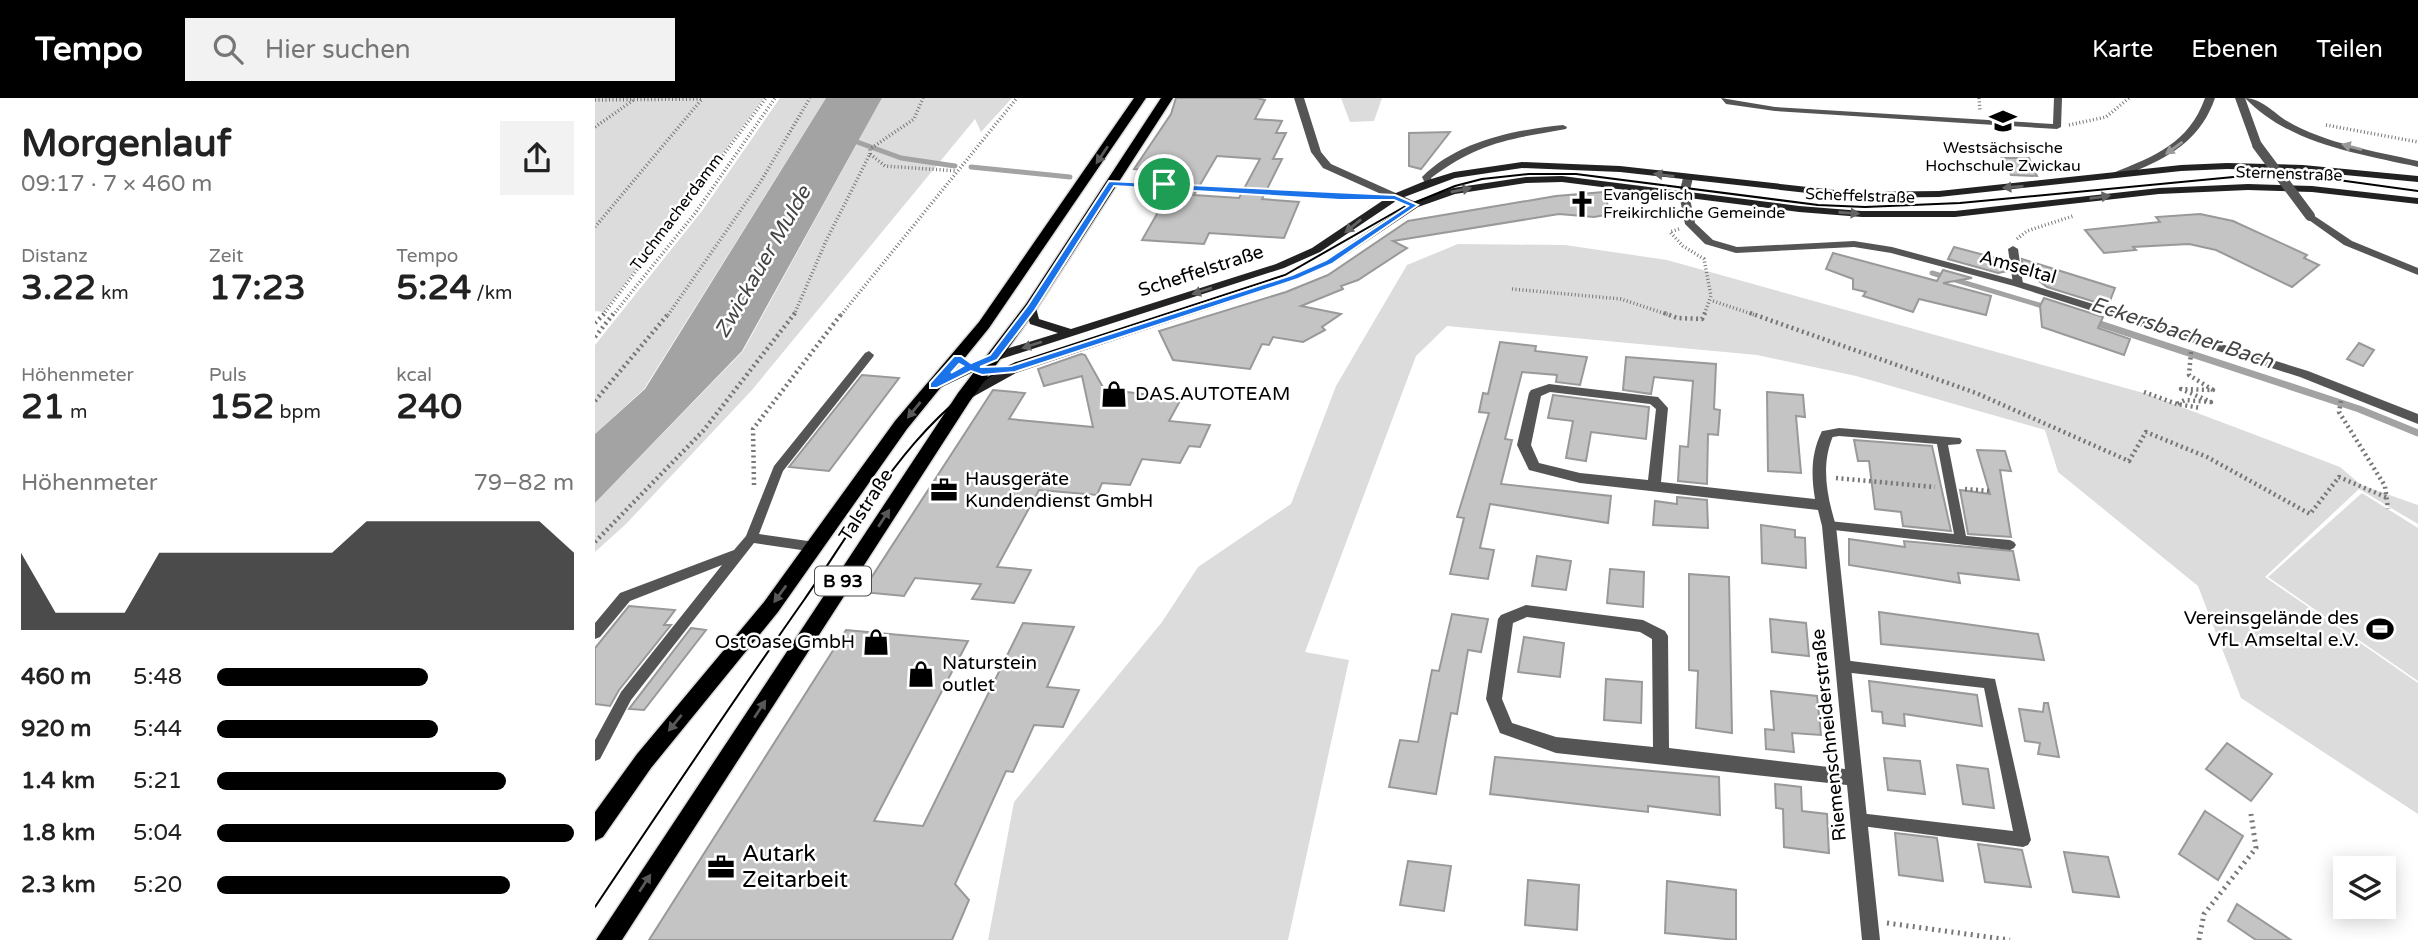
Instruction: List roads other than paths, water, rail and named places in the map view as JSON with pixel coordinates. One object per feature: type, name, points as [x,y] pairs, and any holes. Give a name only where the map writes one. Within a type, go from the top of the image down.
[{"type":"main road","name":"Talstraße","points":[[608,940],[964,397],[970,366],[1014,284],[1140,98]]},
{"type":"main road","name":"Talstraße","points":[[595,830],[644,761],[771,607],[901,425],[934,386],[970,366],[994,357],[1031,307],[1167,98]]},
{"type":"street","points":[[1299,98],[1316,152],[1327,166],[1414,205]]},
{"type":"street","name":"Scheffelstraße","points":[[2117,175],[2162,157],[2190,136],[2206,111],[2210,98]]},
{"type":"street","points":[[2240,98],[2257,145],[2311,216],[2348,243],[2418,272]]},
{"type":"street","name":"Sternenstraße","points":[[2250,98],[2272,116],[2311,135],[2418,164]]},
{"type":"street","name":"Scheffelstraße","points":[[994,357],[1280,266],[1316,250],[1395,197],[1454,175],[1522,165],[1562,165],[1798,191],[1901,195],[2227,166]]},
{"type":"street","name":"Sternenstraße","points":[[2227,166],[2303,167],[2418,179]]},
{"type":"street","name":"Amseltal","points":[[1688,178],[1684,194],[1690,224],[1697,234],[1709,242],[1737,250],[1854,244],[1892,250],[2018,284],[2304,374],[2418,419]]},
{"type":"street","name":"Scheffelstraße","points":[[964,397],[1012,370],[1295,277],[1329,262],[1414,205],[1453,191],[1526,180],[1562,179],[1863,214],[1955,214],[2159,191]]},
{"type":"street","name":"Sternenstraße","points":[[2159,191],[2248,187],[2312,189],[2418,201]]},
{"type":"street","points":[[1031,307],[1034,321],[1071,333]]},
{"type":"street","name":"Scheffelstraße","points":[[970,366],[1012,370]]},
{"type":"street","points":[[1654,485],[1662,408],[1654,400],[1549,388],[1535,393],[1524,445],[1534,467],[1580,478],[1823,505]]},
{"type":"street","name":"Riemenschneiderstraße","points":[[1827,434],[1819,447],[1823,505],[1829,526],[1871,940]]},
{"type":"street","points":[[1661,755],[1660,636],[1643,626],[1526,611],[1506,619],[1494,699],[1506,728],[1556,745],[1854,778]]},
{"type":"lane","points":[[1725,98],[1729,102],[1775,109],[2057,127],[2058,98]]},
{"type":"lane","name":"Scheffelstraße","points":[[1429,183],[1426,177],[1449,158],[1484,143],[1529,130],[1563,127]]},
{"type":"lane","points":[[2013,249],[2018,284]]},
{"type":"lane","points":[[595,754],[626,696],[751,537],[778,469],[869,355]]},
{"type":"lane","name":"Riemenschneiderstraße","points":[[1827,434],[1839,432],[1956,442]]},
{"type":"lane","points":[[1942,441],[1961,540]]},
{"type":"lane","points":[[1829,526],[2010,545]]},
{"type":"lane","name":"Talstraße","points":[[751,537],[815,547]]},
{"type":"lane","points":[[595,634],[625,597],[739,553]]},
{"type":"lane","points":[[1843,666],[1990,683],[2023,840],[1859,820]]},
{"type":"water","name":"Zwickauer Mulde","points":[[826,98],[882,98],[742,351],[595,503],[595,434],[645,389]]},
{"type":"waterway","name":"Eckersbacher Bach","points":[[849,139],[901,158],[955,166]]},
{"type":"waterway","name":"Eckersbacher Bach","points":[[971,167],[1070,177]]},
{"type":"waterway","name":"Eckersbacher Bach","points":[[1932,273],[2049,308]]},
{"type":"waterway","name":"Eckersbacher Bach","points":[[2091,321],[2359,409],[2418,433]]},
{"type":"tram line","points":[[595,907],[871,500],[922,434],[951,406],[982,382],[1016,363],[1285,275],[1404,207],[1455,186],[1482,179],[1529,174],[1576,174],[1818,205],[1865,207],[1960,203],[2244,176],[2331,179],[2418,191]]},
{"type":"place","name":"Westsächsische Hochschule Zwickau","points":[[2003,121]]},
{"type":"place","name":"Evangelisch Freikirchliche Gemeinde","points":[[1582,204]]},
{"type":"place","name":"DAS.AUTOTEAM","points":[[1114,394]]},
{"type":"place","name":"Hausgeräte Kundendienst GmbH","points":[[944,490]]},
{"type":"place","name":"Vereinsgelände des VfL Amseltal e.V.","points":[[2380,629]]},
{"type":"place","name":"OstOase GmbH","points":[[876,642]]},
{"type":"place","name":"Naturstein outlet","points":[[921,674]]},
{"type":"place","name":"Autark Zeitarbeit","points":[[721,867]]}]
